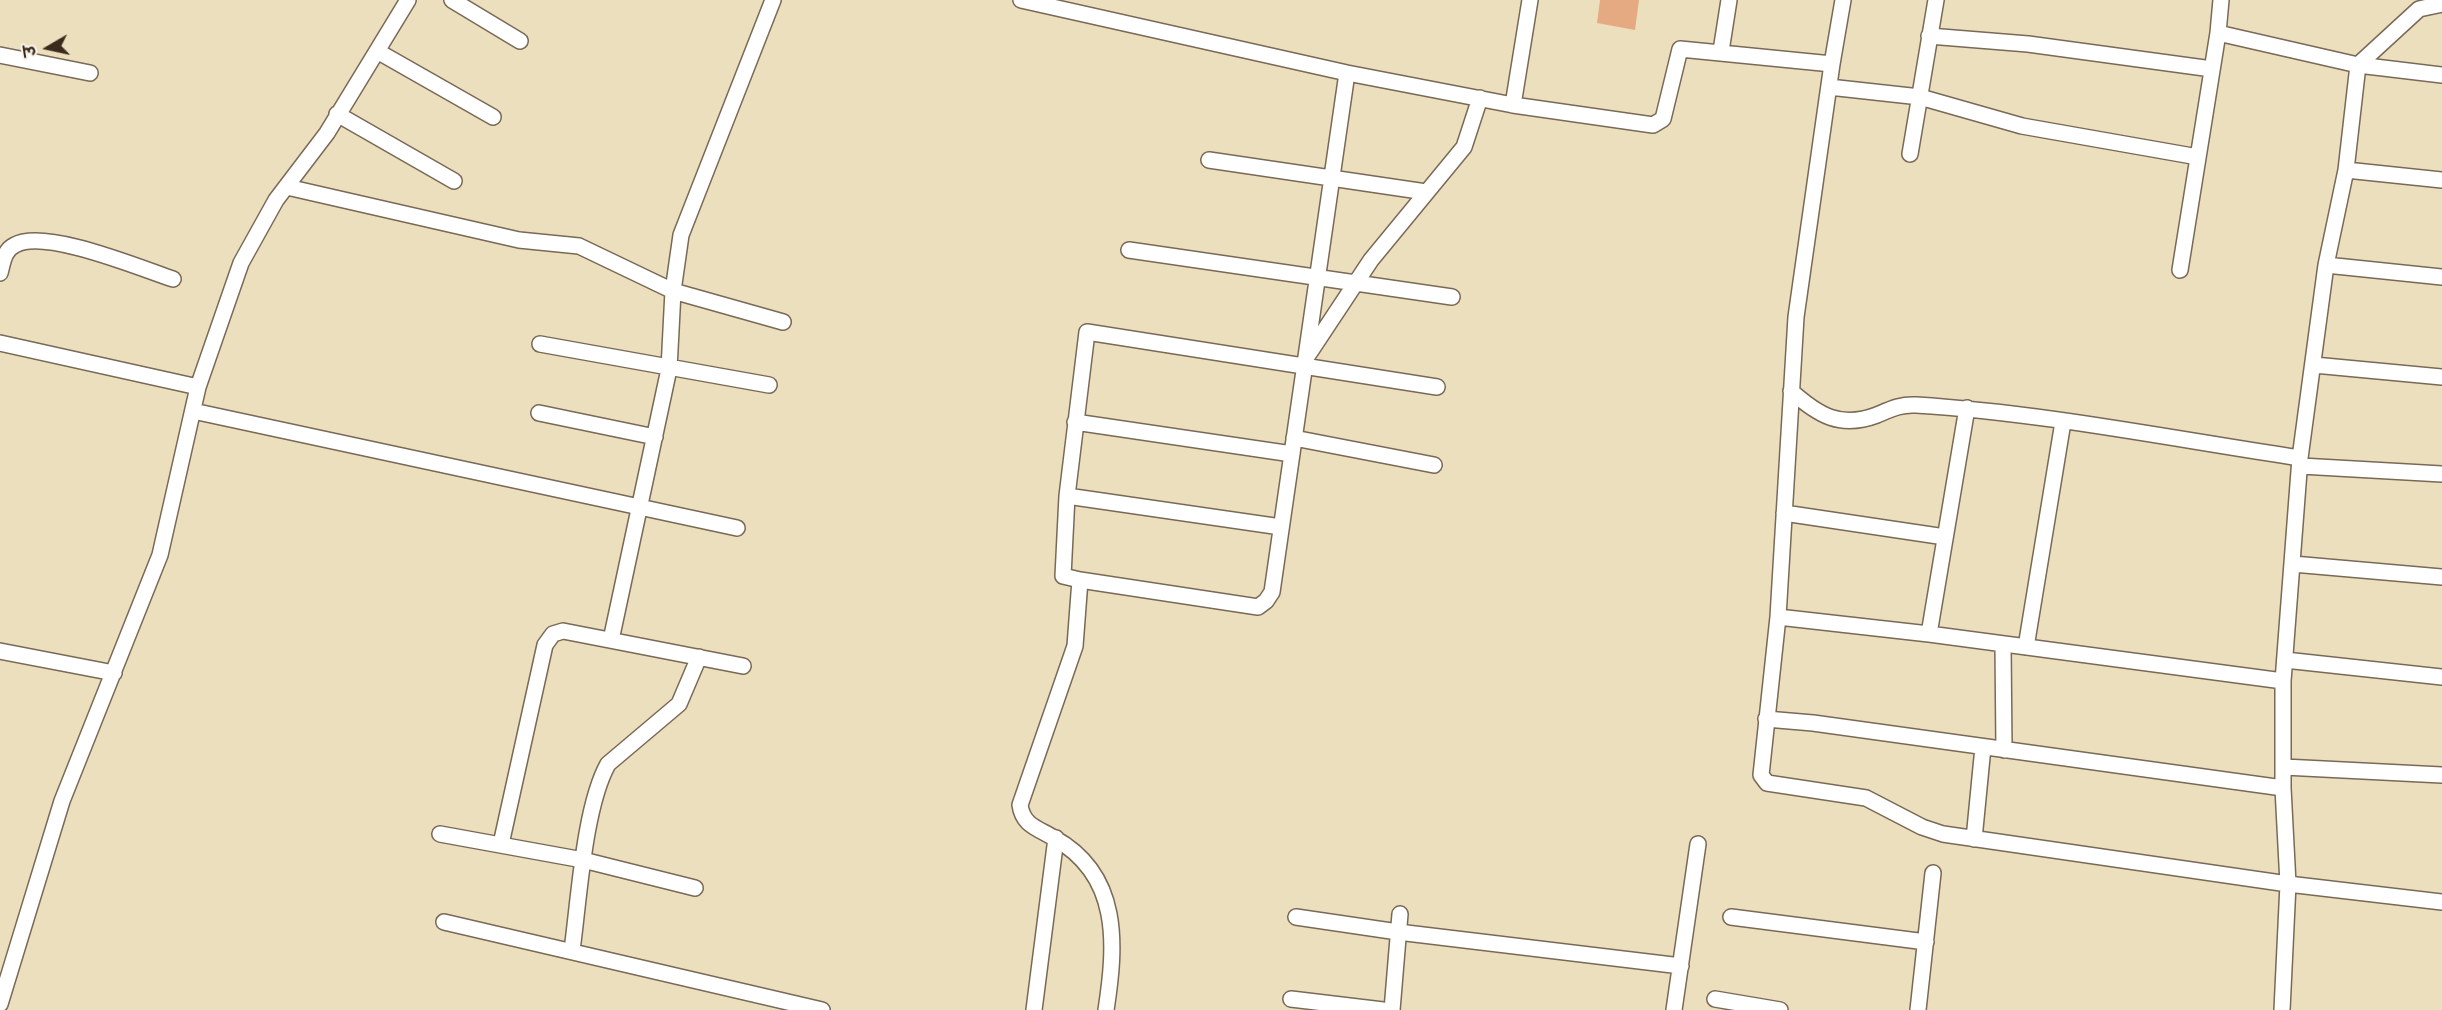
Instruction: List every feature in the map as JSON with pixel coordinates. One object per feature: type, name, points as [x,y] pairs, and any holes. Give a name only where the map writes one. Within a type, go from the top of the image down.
[{"type":"street","points":[[0,1004],[62,801],[160,555],[198,387],[241,263],[276,200],[327,134],[408,0]]},
{"type":"street","points":[[452,0],[520,41]]},
{"type":"street","points":[[611,640],[641,509],[669,369],[673,291],[681,235],[773,0]]},
{"type":"street","points":[[1021,0],[1347,73],[1513,105],[1658,124],[1663,120],[1680,49],[1721,51],[1832,64]]},
{"type":"street","points":[[1513,105],[1530,0]]},
{"type":"street","points":[[1721,51],[1729,0]]},
{"type":"street","points":[[1843,0],[1796,317],[1778,617],[1766,719],[1763,780],[1866,798],[1922,827],[1943,834],[2288,884],[2442,902]]},
{"type":"street","points":[[1910,154],[1936,0]]},
{"type":"street","points":[[2180,270],[2218,33],[2221,0]]},
{"type":"street","points":[[2282,1010],[2288,884],[2283,788],[2283,681],[2300,462],[2326,265],[2346,170],[2358,65],[2419,9],[2442,4]]},
{"type":"street","points":[[2218,33],[2358,65],[2442,75]]},
{"type":"street","points":[[1929,36],[2028,44],[2212,69]]},
{"type":"street","points":[[377,51],[493,117]]},
{"type":"street","points":[[0,55],[90,73]]},
{"type":"street","points":[[1347,73],[1304,363],[1272,592],[1258,607],[1063,576],[1067,496],[1087,332],[1304,363],[1437,387]]},
{"type":"street","points":[[1829,87],[1920,97],[2022,126],[2198,157]]},
{"type":"street","points":[[1304,363],[1356,283],[1464,147],[1480,98]]},
{"type":"street","points":[[337,114],[454,181]]},
{"type":"street","points":[[1209,160],[1426,192]]},
{"type":"street","points":[[2346,170],[2442,180]]},
{"type":"street","points":[[287,187],[519,240],[579,246],[673,291],[783,322]]},
{"type":"street","points":[[0,273],[3,252],[15,244],[32,241],[62,244],[172,279]]},
{"type":"street","points":[[1129,250],[1452,297]]},
{"type":"street","points":[[2326,265],[2442,277]]},
{"type":"street","points":[[0,343],[198,387]]},
{"type":"street","points":[[540,344],[669,369],[769,385]]},
{"type":"street","points":[[2314,365],[2442,377]]},
{"type":"street","points":[[1791,391],[1816,412],[1836,419],[1859,420],[1906,404],[1967,408],[2300,462],[2442,474]]},
{"type":"street","points":[[1929,634],[1967,408]]},
{"type":"street","points":[[194,411],[737,528]]},
{"type":"street","points":[[538,413],[655,437]]},
{"type":"street","points":[[1075,422],[1292,454]]},
{"type":"street","points":[[2026,648],[2063,422]]},
{"type":"street","points":[[1294,438],[1434,465]]},
{"type":"street","points":[[1067,496],[1281,527]]},
{"type":"street","points":[[1784,513],[1945,537]]},
{"type":"street","points":[[2293,564],[2442,577]]},
{"type":"street","points":[[1080,580],[1075,646],[1020,805],[1022,817],[1032,828],[1056,838],[1086,863],[1105,894],[1110,913],[1113,964],[1106,1010]]},
{"type":"street","points":[[1778,617],[1929,634],[2283,681]]},
{"type":"street","points":[[501,844],[545,645],[553,634],[563,631],[743,666]]},
{"type":"street","points":[[2003,645],[2004,750]]},
{"type":"street","points":[[0,651],[114,673]]},
{"type":"street","points":[[572,950],[583,860],[597,790],[604,771],[625,749],[679,704],[699,657]]},
{"type":"street","points":[[2285,660],[2442,677]]},
{"type":"street","points":[[1766,719],[1814,723],[2283,788]]},
{"type":"street","points":[[1974,839],[1983,747]]},
{"type":"street","points":[[2284,767],[2442,775]]},
{"type":"street","points":[[440,834],[583,860],[695,888]]},
{"type":"street","points":[[1034,1010],[1056,838]]},
{"type":"street","points":[[1674,1010],[1698,843]]},
{"type":"street","points":[[1918,1010],[1933,873]]},
{"type":"street","points":[[1392,1010],[1400,914]]},
{"type":"street","points":[[1296,917],[1398,932],[1682,966]]},
{"type":"street","points":[[1731,917],[1926,942]]},
{"type":"street","points":[[444,922],[822,1010]]},
{"type":"street","points":[[1292,999],[1383,1010]]},
{"type":"street","points":[[1715,999],[1780,1010]]},
{"type":"building","points":[[1600,0],[1639,0],[1635,30],[1597,23]]}]
